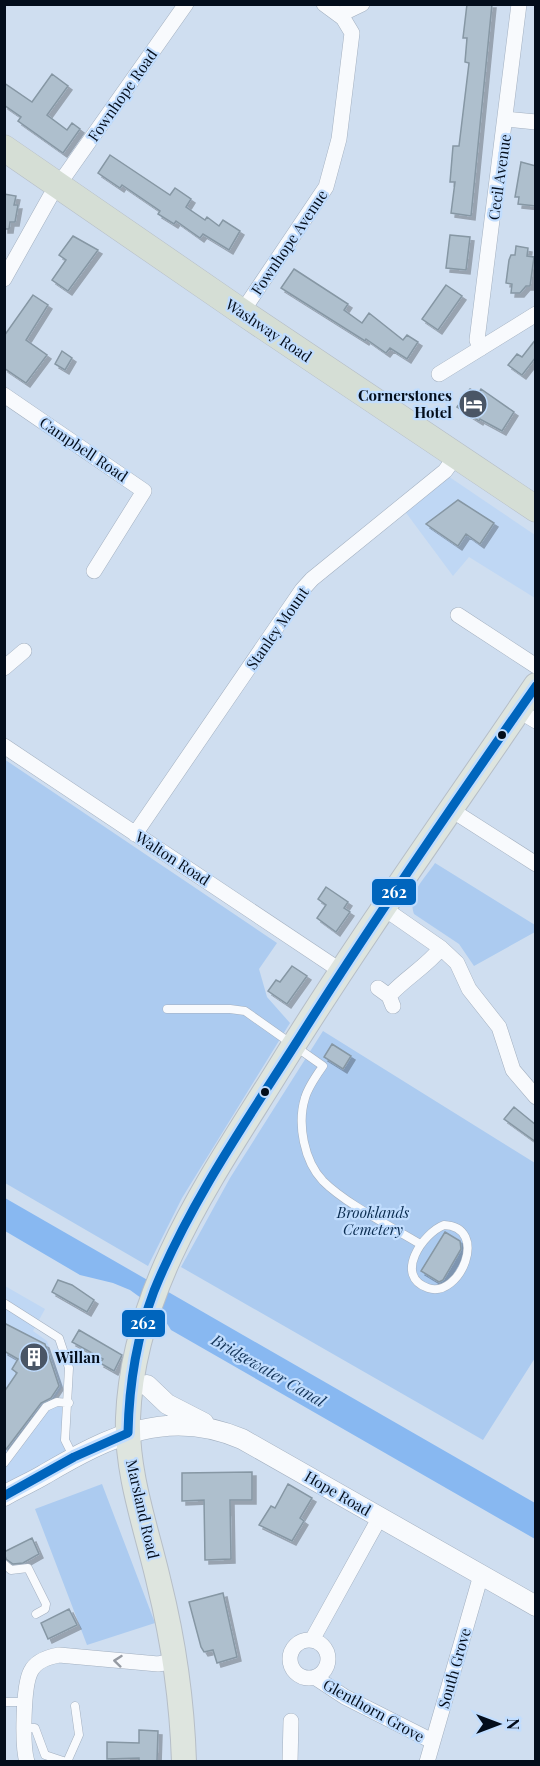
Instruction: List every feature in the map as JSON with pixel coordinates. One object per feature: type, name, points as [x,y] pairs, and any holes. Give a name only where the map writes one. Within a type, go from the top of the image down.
[{"type":"highway","name":"Washway Road","points":[[4,148],[242,312],[536,509]]},
{"type":"main road","name":"Marsland Road","points":[[184,1761],[176,1661],[135,1484],[128,1433],[134,1364],[146,1314],[163,1270],[231,1146],[292,1047],[382,907],[450,809],[527,716],[536,685]]},
{"type":"main road","points":[[134,1364],[147,1385]]},
{"type":"street","name":"Fownhope Road","points":[[4,279],[59,186],[186,4]]},
{"type":"street","name":"Fownhope Avenue","points":[[242,312],[318,202],[334,164],[352,33],[349,24],[324,4]]},
{"type":"street","points":[[339,15],[362,4]]},
{"type":"street","name":"Cecil Avenue","points":[[480,349],[477,340],[519,4]]},
{"type":"street","points":[[506,119],[536,122]]},
{"type":"street","points":[[439,374],[536,314]]},
{"type":"street","name":"Campbell Road","points":[[4,395],[144,491],[94,571]]},
{"type":"street","name":"Stanley Mount","points":[[135,834],[302,590],[312,579],[445,471],[456,456]]},
{"type":"street","points":[[458,615],[536,666]]},
{"type":"street","points":[[4,668],[24,651]]},
{"type":"street","name":"Walton Road","points":[[4,746],[341,971]]},
{"type":"street","points":[[450,809],[536,864]]},
{"type":"street","points":[[382,907],[441,948],[457,963],[469,989],[495,1019],[503,1035],[513,1070],[536,1097]]},
{"type":"street","points":[[387,997],[405,979],[431,960],[441,948]]},
{"type":"street","points":[[147,1385],[167,1404],[215,1428]]},
{"type":"street","name":"Hope Road","points":[[7,1490],[128,1433],[165,1425],[196,1425],[215,1428],[242,1439],[536,1606]]},
{"type":"street","name":"Glenthorn Grove","points":[[312,1640],[380,1517]]},
{"type":"street","name":"South Grove","points":[[427,1761],[481,1575]]},
{"type":"street","name":"Glenthorn Grove","points":[[312,1640],[324,1646],[329,1657],[326,1670],[316,1678],[310,1679],[298,1675],[293,1670],[290,1658],[300,1642],[312,1640]]},
{"type":"street","points":[[27,1761],[26,1683],[32,1668],[45,1658],[59,1655],[158,1664],[176,1661]]},
{"type":"street","name":"Glenthorn Grove","points":[[316,1678],[345,1697],[432,1742]]},
{"type":"street","points":[[290,1761],[291,1721]]},
{"type":"lane","points":[[167,1009],[245,1011],[292,1047],[323,1066],[306,1096],[303,1109],[306,1144],[318,1175],[336,1192],[420,1244]]},
{"type":"lane","points":[[444,1226],[458,1228],[468,1239],[465,1263],[456,1277],[443,1288],[429,1289],[416,1279],[412,1265],[420,1244],[431,1232],[444,1226]]},
{"type":"lane","points":[[4,1303],[59,1338],[69,1368],[69,1403],[65,1440],[74,1457]]},
{"type":"lane","points":[[4,1463],[46,1407],[57,1402],[69,1403]]},
{"type":"lane","points":[[4,1564],[10,1570],[28,1568],[46,1604],[45,1609],[36,1614]]},
{"type":"lane","points":[[4,1702],[26,1702]]},
{"type":"lane","points":[[26,1728],[34,1728],[45,1755],[66,1761],[79,1736],[75,1706]]},
{"type":"shaded area","points":[[442,472],[535,535],[535,598],[469,557],[453,576],[404,510]]},
{"type":"shaded area","points":[[5,1286],[45,1309],[33,1331],[47,1341],[63,1386],[55,1398],[67,1407],[71,1450],[5,1489]]},
{"type":"green space","points":[[4,759],[277,943],[259,969],[267,997],[290,1023],[182,1198],[148,1266],[5,1183]]},
{"type":"green space","points":[[435,863],[535,925],[535,932],[474,966],[459,944],[414,914],[412,907],[415,893]]},
{"type":"green space","name":"Brooklands Cemetery","points":[[323,1031],[535,1163],[535,1358],[483,1440],[181,1267],[230,1178]]},
{"type":"green space","points":[[102,1484],[155,1623],[87,1645],[35,1509]]},
{"type":"water","name":"Bridgewater Canal","points":[[5,1198],[535,1503],[535,1539],[171,1330],[159,1311],[130,1290],[113,1283],[80,1275],[5,1231]]},
{"type":"building","points":[[467,4],[492,4],[471,216],[451,213],[455,182],[450,182],[453,146],[459,146],[469,63],[465,62],[467,38],[463,38]]},
{"type":"building","points":[[52,74],[68,86],[47,115],[67,130],[72,123],[80,129],[63,153],[18,121],[21,117],[4,105],[4,83],[32,102]]},
{"type":"building","points":[[110,155],[170,195],[175,188],[191,199],[186,207],[205,220],[207,217],[219,226],[223,220],[240,231],[229,250],[203,234],[200,238],[176,221],[174,224],[158,214],[160,211],[122,185],[120,188],[98,173]]},
{"type":"building","points":[[521,162],[536,166],[536,206],[518,204],[519,197],[515,197]]},
{"type":"building","points":[[4,194],[16,196],[14,205],[18,205],[15,222],[10,222],[9,229],[4,229]]},
{"type":"building","points":[[450,235],[470,237],[466,270],[446,268]]},
{"type":"building","points":[[73,236],[98,250],[68,291],[52,280],[66,260],[59,255]]},
{"type":"building","points":[[516,246],[528,248],[527,256],[534,257],[530,286],[526,286],[520,293],[511,293],[512,284],[506,283],[509,260],[511,255],[515,255]]},
{"type":"building","points":[[294,269],[348,304],[344,310],[362,323],[369,313],[403,340],[407,335],[418,342],[407,359],[390,348],[386,353],[281,288]]},
{"type":"building","points":[[446,285],[462,296],[438,330],[422,319]]},
{"type":"building","points":[[33,295],[48,305],[26,340],[47,355],[26,383],[4,368],[4,336]]},
{"type":"building","points":[[536,339],[536,357],[522,375],[508,365],[517,354],[522,357]]},
{"type":"building","points":[[62,351],[72,358],[65,370],[55,364]]},
{"type":"building","points":[[470,389],[478,394],[481,389],[514,412],[502,431],[480,419],[479,421],[457,407]]},
{"type":"building","points":[[458,500],[494,523],[480,544],[466,534],[458,546],[426,524]]},
{"type":"building","points":[[326,887],[348,902],[344,908],[350,912],[336,932],[317,918],[326,905],[318,899]]},
{"type":"building","points":[[292,966],[307,976],[287,1004],[268,991],[276,980],[280,982]]},
{"type":"building","points":[[332,1044],[351,1056],[343,1069],[324,1057]]},
{"type":"building","points":[[514,1107],[536,1125],[536,1142],[504,1119]]},
{"type":"building","points":[[445,1232],[460,1241],[461,1249],[443,1280],[439,1282],[421,1271]]},
{"type":"building","points":[[58,1280],[72,1285],[94,1300],[87,1312],[52,1292]]},
{"type":"building","points":[[4,1323],[45,1344],[59,1386],[51,1398],[41,1403],[4,1452],[4,1392],[17,1373],[12,1369],[18,1359],[4,1351]]},
{"type":"building","points":[[79,1330],[122,1355],[114,1371],[100,1363],[103,1359],[72,1342]]},
{"type":"building","points":[[252,1472],[252,1500],[230,1500],[231,1559],[205,1560],[204,1500],[182,1501],[182,1473]]},
{"type":"building","points":[[288,1484],[312,1498],[300,1518],[304,1521],[292,1541],[259,1525],[271,1506],[275,1508]]},
{"type":"building","points":[[32,1538],[39,1554],[23,1563],[13,1564],[6,1559],[4,1552]]},
{"type":"building","points":[[223,1593],[237,1657],[217,1663],[213,1650],[204,1652],[201,1647],[189,1602]]},
{"type":"building","points":[[69,1609],[77,1625],[48,1639],[41,1623]]},
{"type":"building","points":[[139,1730],[158,1731],[157,1761],[139,1761],[139,1758],[107,1759],[107,1742],[139,1743]]},
{"type":"transit line","name":"262","points":[[4,1496],[74,1457],[128,1433],[130,1397],[143,1325],[154,1291],[185,1225],[240,1131],[356,950],[536,686]]},
{"type":"place","name":"Cornerstones Hotel","points":[[473,404]]},
{"type":"place","name":"Willan","points":[[34,1357]]}]
